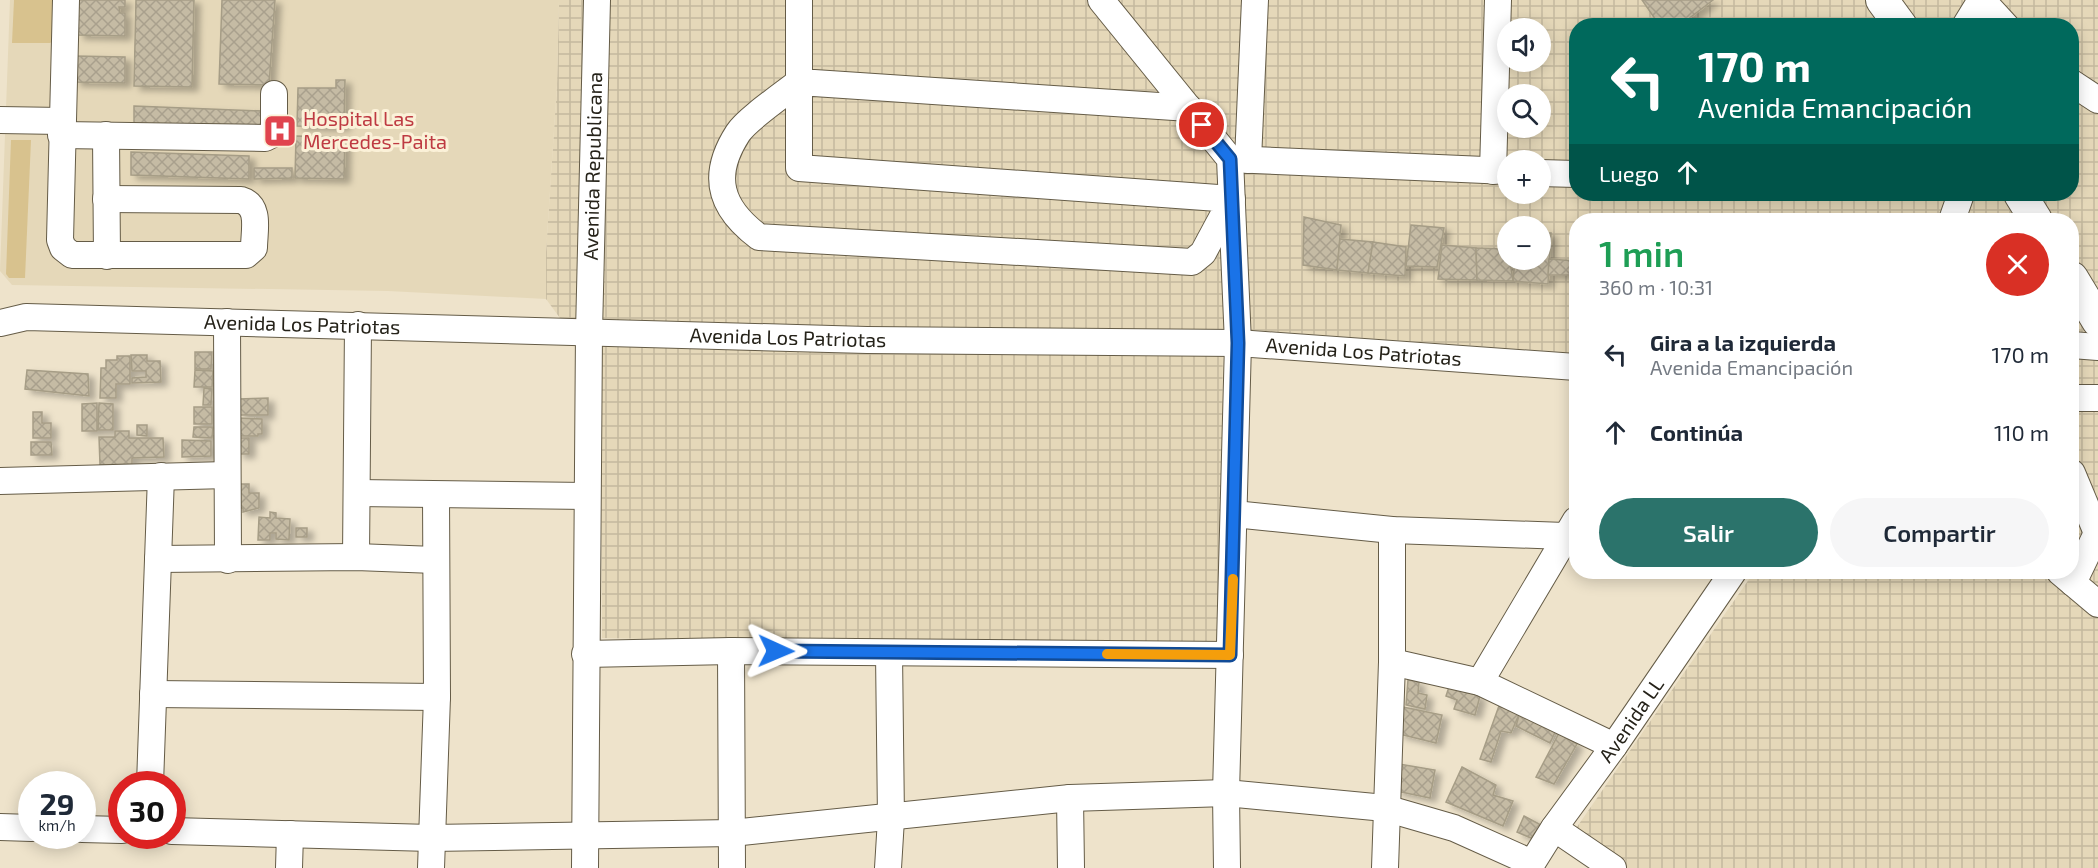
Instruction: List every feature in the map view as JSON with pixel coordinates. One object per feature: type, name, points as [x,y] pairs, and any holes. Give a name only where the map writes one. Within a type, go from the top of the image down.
[{"type":"main road","points":[[1882,0],[1895,18]]},
{"type":"main road","points":[[2079,290],[2098,321]]},
{"type":"street","points":[[66,0],[61,128],[60,240],[63,248],[72,255],[107,256],[246,255],[254,248],[254,212],[248,202],[241,200],[106,200]]},
{"type":"street","name":"Avenida Republicana","points":[[585,868],[589,332],[597,0]]},
{"type":"street","points":[[799,0],[799,168],[1232,199]]},
{"type":"street","points":[[1101,0],[1189,108],[1239,159],[1497,171]]},
{"type":"street","points":[[1227,868],[1226,793],[1238,343],[1232,199],[1239,159],[1255,0]]},
{"type":"street","points":[[1498,0],[1500,150]]},
{"type":"street","points":[[1970,18],[1981,0],[1998,18]]},
{"type":"street","points":[[1189,108],[799,82],[739,132],[724,167],[722,189],[728,207],[741,223],[759,237],[1192,262],[1203,253],[1232,199]]},
{"type":"street","points":[[2079,88],[2098,100]]},
{"type":"street","points":[[0,120],[106,135],[269,137],[274,130],[274,94]]},
{"type":"street","points":[[106,135],[107,256]]},
{"type":"street","points":[[1551,173],[1569,174]]},
{"type":"street","name":"Avenida Los Patriotas","points":[[0,323],[26,317],[867,340],[1238,343],[1569,367]]},
{"type":"street","points":[[226,322],[228,560]]},
{"type":"street","points":[[356,557],[358,325]]},
{"type":"street","points":[[2079,346],[2098,347]]},
{"type":"street","points":[[2079,398],[2098,398]]},
{"type":"street","points":[[0,480],[226,475]]},
{"type":"street","points":[[150,771],[161,476]]},
{"type":"street","points":[[2079,489],[2098,532],[2079,559]]},
{"type":"street","points":[[357,492],[436,496],[587,496]]},
{"type":"street","points":[[431,868],[437,697],[436,496]]},
{"type":"street","points":[[1234,514],[1392,530],[1569,528]]},
{"type":"street","points":[[1385,868],[1385,808],[1392,662],[1392,530]]},
{"type":"street","points":[[1480,682],[1569,531]]},
{"type":"street","points":[[158,559],[356,557],[435,560]]},
{"type":"street","name":"Avenida LL","points":[[1530,866],[1554,828],[1614,747],[1728,579]]},
{"type":"street","points":[[2068,579],[2098,604]]},
{"type":"street","points":[[585,654],[731,651],[1230,655]]},
{"type":"street","points":[[731,651],[732,868]]},
{"type":"street","points":[[888,868],[891,819],[889,653]]},
{"type":"street","points":[[1392,662],[1480,682],[1614,747]]},
{"type":"street","points":[[153,694],[437,697]]},
{"type":"street","points":[[186,831],[431,838],[732,833],[891,819],[1070,798],[1226,793],[1385,808],[1454,828],[1530,866]]},
{"type":"street","points":[[1070,798],[1071,868]]},
{"type":"street","points":[[0,827],[18,828]]},
{"type":"street","points":[[1554,828],[1613,868]]},
{"type":"street","points":[[289,868],[290,834]]},
{"type":"shaded area","name":"Hospital Las Mercedes-Paita","points":[[10,0],[559,0],[557,84],[546,252],[546,299],[388,291],[12,285],[0,271]]},
{"type":"shaded area","points":[[14,0],[54,0],[53,41],[50,43],[12,43]]},
{"type":"shaded area","points":[[559,0],[2098,0],[2098,868],[1625,868],[1572,834],[1749,579],[2079,579],[2079,213],[1569,213],[1569,353],[1223,328],[1221,650],[602,638],[601,374],[546,299],[546,252],[557,84]]},
{"type":"shaded area","points":[[11,140],[31,140],[25,278],[9,278],[6,274]]},
{"type":"building","points":[[78,0],[125,0],[125,7],[119,7],[120,13],[125,13],[125,36],[78,35]]},
{"type":"building","points":[[136,0],[194,0],[192,87],[134,86]]},
{"type":"building","points":[[222,0],[275,0],[269,85],[219,84]]},
{"type":"building","points":[[1642,0],[1713,0],[1689,18],[1654,18]]},
{"type":"building","points":[[75,56],[125,57],[125,83],[75,82]]},
{"type":"building","points":[[336,80],[345,80],[344,127],[297,126],[298,88],[336,88]]},
{"type":"building","points":[[134,106],[263,111],[262,133],[134,128]]},
{"type":"building","points":[[296,136],[345,137],[344,179],[295,178]]},
{"type":"building","points":[[131,152],[249,156],[249,179],[131,175]]},
{"type":"building","points":[[254,168],[292,168],[292,178],[254,179]]},
{"type":"building","points":[[1304,217],[1341,225],[1337,270],[1303,265]]},
{"type":"building","points":[[1411,225],[1444,228],[1437,267],[1406,266]]},
{"type":"building","points":[[1340,239],[1373,242],[1368,273],[1337,270]]},
{"type":"building","points":[[1373,242],[1406,247],[1405,276],[1368,273]]},
{"type":"building","points":[[1442,245],[1476,248],[1477,280],[1438,279]]},
{"type":"building","points":[[1476,248],[1497,249],[1497,270],[1511,270],[1513,281],[1477,280]]},
{"type":"building","points":[[1551,259],[1569,260],[1569,275],[1548,275],[1548,270],[1551,270]]},
{"type":"building","points":[[1514,270],[1549,270],[1548,284],[1513,281]]},
{"type":"building","points":[[195,352],[212,352],[211,369],[195,369]]},
{"type":"building","points":[[131,355],[147,355],[147,361],[160,361],[161,382],[132,383],[132,378],[146,377],[146,371],[132,371]]},
{"type":"building","points":[[117,356],[130,356],[130,384],[116,384],[116,398],[100,398],[101,368],[106,368],[106,360],[117,360]]},
{"type":"building","points":[[27,370],[88,374],[89,396],[25,389]]},
{"type":"building","points":[[195,370],[213,371],[212,387],[194,387]]},
{"type":"building","points":[[204,388],[212,389],[211,405],[203,405]]},
{"type":"building","points":[[268,398],[268,415],[239,415],[239,399]]},
{"type":"building","points":[[97,403],[97,431],[82,431],[82,404]]},
{"type":"building","points":[[99,403],[113,404],[113,430],[98,430]]},
{"type":"building","points":[[194,407],[212,407],[212,424],[194,424]]},
{"type":"building","points":[[33,412],[42,412],[42,423],[51,423],[51,438],[33,438]]},
{"type":"building","points":[[239,418],[262,419],[262,434],[239,436]]},
{"type":"building","points":[[137,425],[147,425],[147,436],[137,435]]},
{"type":"building","points":[[194,427],[213,427],[212,438],[193,437]]},
{"type":"building","points":[[115,431],[129,431],[129,438],[163,438],[164,457],[132,458],[132,464],[100,465],[99,437],[115,437]]},
{"type":"building","points":[[239,438],[249,438],[249,454],[238,454]]},
{"type":"building","points":[[182,440],[211,441],[211,456],[182,457]]},
{"type":"building","points":[[31,442],[51,442],[52,455],[31,455]]},
{"type":"building","points":[[239,484],[249,484],[249,493],[259,493],[259,508],[243,512],[243,508],[239,508]]},
{"type":"building","points":[[270,512],[276,513],[276,518],[290,519],[289,540],[276,539],[276,533],[270,533],[270,540],[258,540],[259,517],[270,518]]},
{"type":"building","points":[[296,528],[307,528],[307,537],[296,537]]},
{"type":"building","points":[[1408,680],[1419,682],[1418,693],[1427,695],[1425,709],[1406,705]]},
{"type":"building","points":[[1449,687],[1480,696],[1475,715],[1454,709],[1457,700],[1446,696]]},
{"type":"building","points":[[1500,703],[1520,712],[1511,733],[1501,731],[1491,762],[1480,759]]},
{"type":"building","points":[[1403,707],[1442,715],[1436,743],[1399,734]]},
{"type":"building","points":[[1520,712],[1557,728],[1550,743],[1516,726]]},
{"type":"building","points":[[1559,733],[1577,744],[1554,784],[1536,777]]},
{"type":"building","points":[[1399,764],[1435,770],[1430,798],[1396,791]]},
{"type":"building","points":[[1462,767],[1496,785],[1493,795],[1513,801],[1503,826],[1446,802]]},
{"type":"building","points":[[1524,816],[1541,825],[1531,838],[1517,832]]},
{"type":"slow traffic","points":[[1107,654],[1230,655],[1233,579]]},
{"type":"place","name":"Hospital Las Mercedes-Paita","points":[[280,131]]},
{"type":"route","points":[[776,651],[1230,655],[1238,343],[1230,159],[1202,125]]}]
